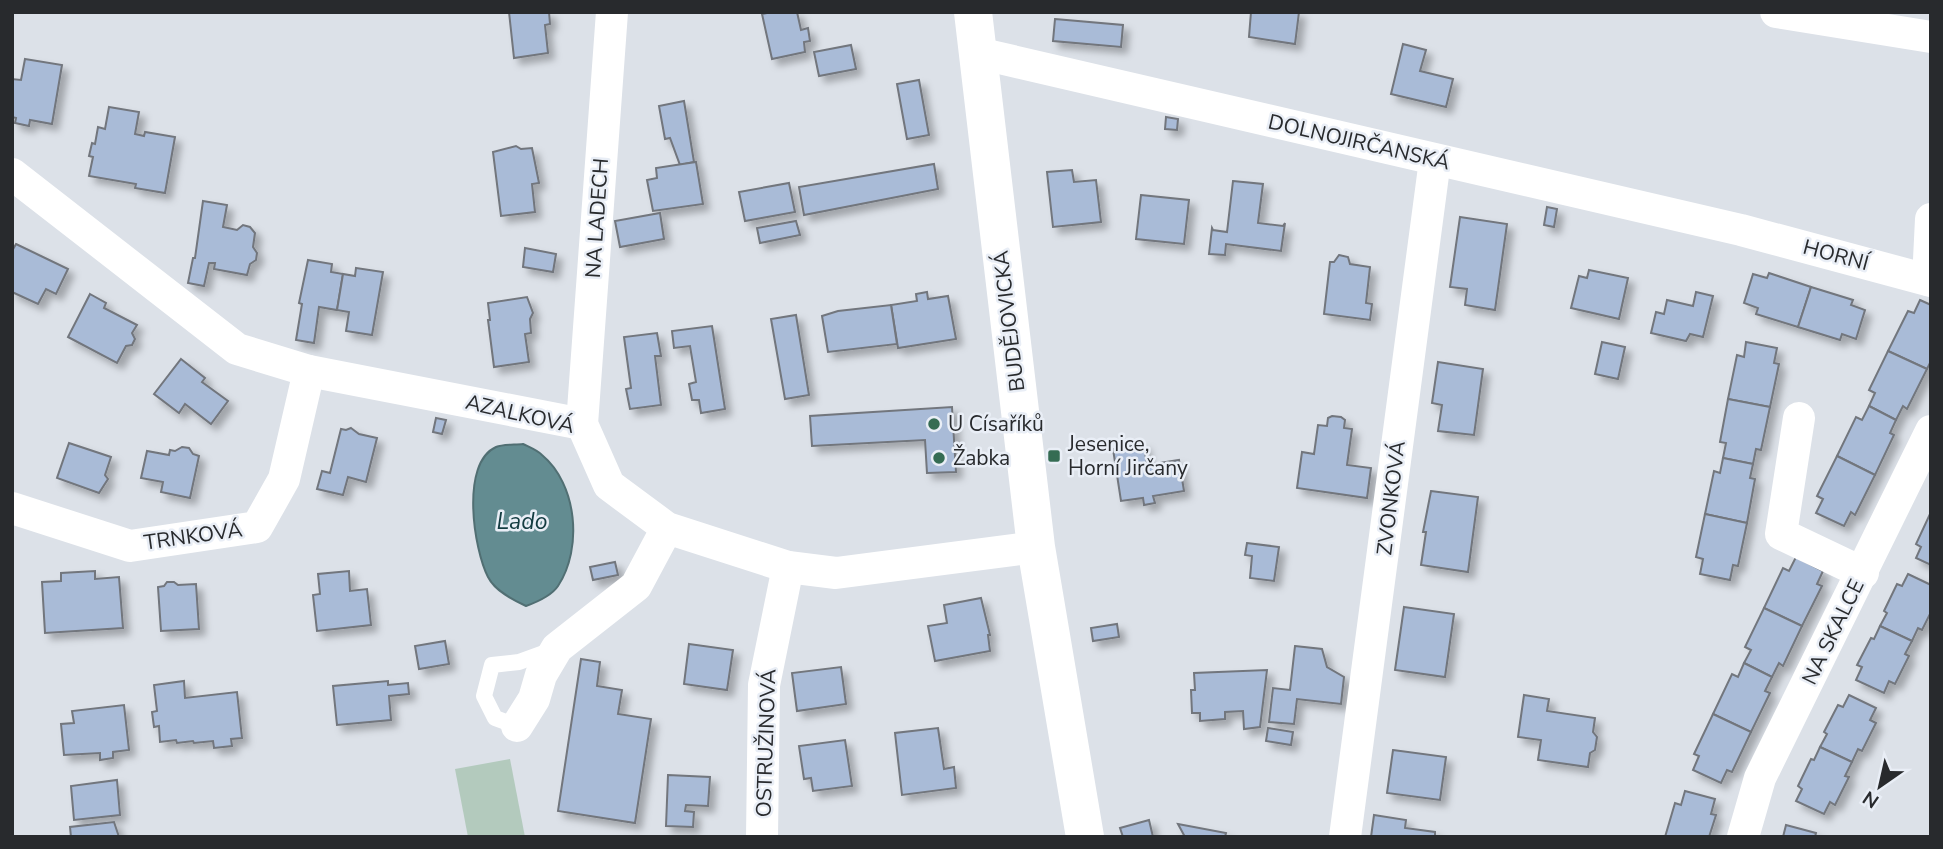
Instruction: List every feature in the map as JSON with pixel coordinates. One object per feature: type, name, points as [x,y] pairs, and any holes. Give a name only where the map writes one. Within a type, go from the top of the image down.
[{"type":"main road","name":"BUDĚJOVICKÁ","points":[[973,12],[1036,547],[1085,837]]},
{"type":"street","name":"NA LADECH","points":[[582,424],[612,12]]},
{"type":"street","points":[[1776,12],[1931,37]]},
{"type":"street","points":[[1919,12],[1931,27]]},
{"type":"street","name":"DOLNOJIRČANSKÁ","points":[[978,53],[1741,230]]},
{"type":"street","name":"ZVONKOVÁ","points":[[1345,837],[1435,160]]},
{"type":"street","name":"AZALKOVÁ","points":[[12,174],[237,349],[309,371],[582,424],[609,485],[667,528],[788,567],[836,573],[1036,547]]},
{"type":"street","points":[[1929,281],[1931,219]]},
{"type":"street","name":"HORNÍ","points":[[1741,230],[1929,281]]},
{"type":"street","name":"TRNKOVÁ","points":[[12,508],[130,546],[257,527],[284,479],[309,371]]},
{"type":"street","points":[[1799,418],[1782,534],[1863,573]]},
{"type":"street","name":"NA SKALCE","points":[[1743,837],[1760,778],[1931,431]]},
{"type":"street","points":[[517,726],[534,699],[541,675],[557,648],[636,586],[667,528]]},
{"type":"street","name":"OSTRUŽINOVÁ","points":[[762,837],[764,685],[788,567]]},
{"type":"lane","points":[[517,726],[495,718],[484,696],[492,665],[519,662],[557,648]]},
{"type":"green space","points":[[510,759],[525,837],[468,837],[455,769]]},
{"type":"water","name":"Lado","points":[[523,444],[542,455],[554,467],[563,482],[569,499],[573,535],[566,571],[558,586],[548,595],[526,606],[500,591],[488,577],[478,548],[473,508],[478,470],[485,456],[499,446]]},
{"type":"building","points":[[509,12],[549,12],[550,24],[545,25],[548,53],[514,58]]},
{"type":"building","points":[[797,12],[801,30],[808,28],[810,41],[804,42],[805,52],[772,59],[762,14]]},
{"type":"building","points":[[1251,12],[1299,12],[1295,44],[1249,37]]},
{"type":"building","points":[[1055,19],[1123,25],[1121,47],[1053,41]]},
{"type":"building","points":[[1403,44],[1426,50],[1420,71],[1453,79],[1446,107],[1391,94]]},
{"type":"building","points":[[851,45],[856,69],[819,76],[814,52]]},
{"type":"building","points":[[25,59],[62,65],[52,124],[30,120],[29,126],[15,123],[16,118],[12,117],[12,79],[21,80]]},
{"type":"building","points":[[919,80],[929,135],[907,139],[897,84]]},
{"type":"building","points":[[684,101],[694,162],[680,165],[670,138],[665,139],[659,106]]},
{"type":"building","points":[[109,107],[139,112],[135,134],[144,136],[145,132],[175,137],[165,193],[135,188],[136,184],[89,176],[93,157],[89,156],[92,143],[95,144],[98,127],[105,129]]},
{"type":"building","points":[[1166,117],[1178,119],[1177,130],[1165,129]]},
{"type":"building","points":[[516,146],[521,149],[532,148],[539,183],[532,184],[535,212],[501,216],[493,152]]},
{"type":"building","points":[[696,162],[703,204],[653,211],[647,180],[657,178],[656,168]]},
{"type":"building","points":[[934,164],[938,189],[804,215],[799,187]]},
{"type":"building","points":[[1072,170],[1074,182],[1096,180],[1101,222],[1053,227],[1047,172]]},
{"type":"building","points":[[1233,181],[1263,184],[1258,223],[1283,226],[1285,223],[1281,251],[1226,244],[1225,255],[1209,254],[1212,228],[1227,232]]},
{"type":"building","points":[[789,183],[795,212],[745,221],[739,192]]},
{"type":"building","points":[[1141,195],[1189,200],[1184,244],[1136,239]]},
{"type":"building","points":[[203,201],[227,205],[223,227],[237,230],[243,225],[250,227],[255,233],[253,247],[257,253],[256,260],[250,264],[247,275],[214,269],[215,263],[209,263],[204,286],[188,283],[195,258]]},
{"type":"building","points":[[1547,207],[1557,209],[1554,227],[1544,225]]},
{"type":"building","points":[[660,213],[664,239],[620,247],[615,221]]},
{"type":"building","points":[[1460,217],[1507,224],[1495,310],[1465,305],[1467,289],[1450,287]]},
{"type":"building","points":[[796,221],[800,235],[760,243],[757,228]]},
{"type":"building","points":[[16,244],[68,269],[56,294],[46,289],[38,304],[12,292],[12,251]]},
{"type":"building","points":[[525,248],[556,254],[553,272],[523,267]]},
{"type":"building","points":[[1339,255],[1348,257],[1350,264],[1370,267],[1366,303],[1372,304],[1370,320],[1324,314],[1330,262],[1334,262]]},
{"type":"building","points":[[308,260],[332,264],[331,272],[343,274],[337,310],[319,307],[314,343],[296,340],[302,304],[299,303]]},
{"type":"building","points":[[356,268],[383,272],[372,335],[346,331],[349,312],[337,310],[343,274],[355,276]]},
{"type":"building","points":[[1589,270],[1628,278],[1619,319],[1571,308],[1579,276],[1587,278]]},
{"type":"building","points":[[1769,273],[1811,287],[1798,327],[1756,314],[1758,308],[1744,303],[1753,274],[1767,278]]},
{"type":"building","points":[[1811,287],[1853,300],[1851,305],[1865,310],[1856,339],[1842,334],[1840,340],[1798,327]]},
{"type":"building","points":[[927,292],[928,299],[948,296],[956,339],[898,348],[891,305],[917,301],[916,294]]},
{"type":"building","points":[[1696,292],[1713,296],[1703,337],[1690,334],[1686,341],[1651,333],[1656,312],[1664,314],[1667,300],[1693,306]]},
{"type":"building","points":[[90,294],[106,303],[104,308],[137,325],[132,333],[135,339],[132,345],[126,346],[117,363],[68,337]]},
{"type":"building","points":[[527,297],[533,313],[530,319],[531,333],[525,334],[529,362],[494,367],[488,303]]},
{"type":"building","points":[[1920,300],[1931,305],[1931,361],[1927,369],[1888,351],[1908,311],[1914,313]]},
{"type":"building","points":[[891,305],[897,344],[828,352],[822,316],[838,311]]},
{"type":"building","points":[[796,315],[809,395],[785,399],[771,319]]},
{"type":"building","points":[[712,326],[725,409],[701,413],[699,400],[692,400],[689,384],[696,382],[690,346],[674,348],[672,331]]},
{"type":"building","points":[[657,333],[661,356],[655,356],[661,405],[630,409],[626,389],[631,388],[624,337]]},
{"type":"building","points":[[1602,342],[1625,347],[1618,379],[1595,374]]},
{"type":"building","points":[[1746,342],[1777,348],[1774,363],[1779,364],[1770,407],[1728,399],[1737,355],[1744,357]]},
{"type":"building","points":[[1888,351],[1927,369],[1907,409],[1903,406],[1896,420],[1869,406],[1875,393],[1869,390]]},
{"type":"building","points":[[181,359],[205,378],[202,382],[228,401],[211,424],[185,404],[179,413],[154,394]]},
{"type":"building","points":[[1438,362],[1483,369],[1474,435],[1438,431],[1442,405],[1432,403]]},
{"type":"building","points":[[1728,399],[1770,407],[1761,450],[1756,449],[1753,464],[1723,458],[1726,443],[1720,442]]},
{"type":"building","points":[[1869,406],[1896,420],[1890,433],[1894,435],[1875,475],[1837,456],[1856,417],[1862,420]]},
{"type":"building","points":[[952,407],[956,472],[927,473],[925,440],[812,446],[810,416]]},
{"type":"building","points":[[1341,417],[1345,420],[1344,428],[1352,429],[1347,465],[1371,468],[1367,498],[1297,488],[1302,452],[1314,454],[1318,425],[1327,426],[1328,418]]},
{"type":"building","points":[[436,418],[446,420],[442,434],[433,432]]},
{"type":"building","points":[[351,428],[359,434],[377,438],[366,482],[348,477],[343,495],[317,489],[322,471],[330,473],[341,429]]},
{"type":"building","points":[[69,443],[111,457],[105,475],[108,479],[99,493],[57,478]]},
{"type":"building","points":[[1144,444],[1147,465],[1179,460],[1184,491],[1153,496],[1155,503],[1144,505],[1143,498],[1121,501],[1113,449]]},
{"type":"building","points":[[182,447],[189,448],[193,454],[199,456],[190,498],[161,492],[163,482],[141,478],[147,451],[169,455],[170,450],[175,451]]},
{"type":"building","points":[[1837,456],[1875,475],[1855,515],[1851,512],[1844,526],[1816,513],[1823,499],[1817,496]]},
{"type":"building","points":[[1723,458],[1753,464],[1750,478],[1755,479],[1747,523],[1705,514],[1714,471],[1720,473]]},
{"type":"building","points":[[1431,491],[1478,497],[1468,572],[1421,565],[1426,532],[1423,532]]},
{"type":"building","points":[[1705,514],[1747,523],[1738,566],[1733,565],[1730,580],[1700,574],[1703,559],[1696,557]]},
{"type":"building","points":[[1930,514],[1931,565],[1916,558],[1921,547],[1916,544]]},
{"type":"building","points":[[1247,543],[1279,547],[1274,581],[1250,578],[1252,556],[1245,555]]},
{"type":"building","points":[[1796,557],[1823,571],[1817,584],[1822,586],[1802,626],[1764,608],[1783,568],[1789,571]]},
{"type":"building","points":[[615,562],[618,575],[593,580],[590,567]]},
{"type":"building","points":[[95,571],[95,579],[119,577],[123,628],[45,633],[42,582],[61,581],[61,573]]},
{"type":"building","points":[[349,571],[350,591],[367,589],[371,625],[317,631],[313,595],[320,594],[318,574]]},
{"type":"building","points":[[1908,574],[1931,585],[1931,612],[1922,630],[1918,628],[1912,641],[1880,626],[1897,584],[1902,586]]},
{"type":"building","points":[[167,582],[178,585],[196,584],[199,629],[161,631],[158,587]]},
{"type":"building","points":[[981,598],[990,635],[990,651],[935,661],[928,626],[947,623],[944,605]]},
{"type":"building","points":[[1404,607],[1454,614],[1445,677],[1395,670]]},
{"type":"building","points":[[1764,608],[1802,626],[1783,666],[1779,663],[1772,677],[1744,663],[1751,650],[1745,647]]},
{"type":"building","points":[[1117,624],[1119,637],[1093,641],[1091,628]]},
{"type":"building","points":[[1880,626],[1912,641],[1905,654],[1909,656],[1895,684],[1889,681],[1884,693],[1856,680],[1862,667],[1857,665]]},
{"type":"building","points":[[445,641],[449,664],[419,669],[415,646]]},
{"type":"building","points":[[689,644],[733,650],[727,690],[684,684]]},
{"type":"building","points":[[1295,646],[1322,649],[1327,667],[1344,677],[1341,704],[1297,699],[1294,724],[1269,722],[1273,688],[1290,690]]},
{"type":"building","points":[[581,659],[600,662],[597,686],[622,690],[618,714],[651,719],[635,823],[558,811]]},
{"type":"building","points":[[1744,663],[1772,677],[1765,691],[1770,693],[1751,732],[1713,714],[1732,674],[1738,677]]},
{"type":"building","points":[[841,667],[846,704],[797,711],[792,673]]},
{"type":"building","points":[[1267,670],[1260,727],[1244,729],[1243,711],[1225,712],[1225,719],[1200,721],[1200,713],[1192,713],[1191,690],[1195,690],[1194,673]]},
{"type":"building","points":[[184,681],[185,698],[237,692],[242,738],[231,739],[232,746],[214,748],[213,741],[160,742],[159,726],[154,727],[152,712],[157,711],[154,685]]},
{"type":"building","points":[[388,681],[388,685],[408,683],[409,694],[389,696],[391,720],[337,725],[333,686]]},
{"type":"building","points":[[1524,695],[1549,699],[1547,711],[1595,718],[1593,732],[1597,737],[1595,750],[1590,753],[1588,767],[1538,760],[1541,740],[1518,737]]},
{"type":"building","points":[[1849,695],[1876,708],[1870,720],[1876,723],[1862,751],[1858,749],[1852,762],[1820,747],[1827,734],[1824,732],[1838,705],[1843,707]]},
{"type":"building","points":[[124,705],[129,750],[113,752],[113,758],[100,760],[100,753],[64,755],[61,724],[74,723],[72,711]]},
{"type":"building","points":[[1713,714],[1751,732],[1732,772],[1727,770],[1721,783],[1693,770],[1699,756],[1694,754]]},
{"type":"building","points":[[938,728],[944,769],[954,767],[956,788],[902,795],[895,733]]},
{"type":"building","points":[[1268,728],[1293,732],[1291,745],[1266,741]]},
{"type":"building","points":[[845,740],[852,786],[813,791],[811,778],[804,779],[799,746]]},
{"type":"building","points":[[1820,747],[1852,762],[1845,776],[1849,777],[1835,805],[1830,802],[1824,814],[1796,801],[1802,789],[1798,786]]},
{"type":"building","points":[[1393,750],[1446,757],[1440,800],[1387,793]]},
{"type":"building","points":[[668,775],[710,777],[708,806],[686,805],[685,811],[694,812],[693,827],[666,826]]},
{"type":"building","points":[[117,780],[120,815],[74,820],[71,786]]},
{"type":"building","points":[[1685,791],[1715,799],[1711,814],[1716,815],[1709,837],[1665,837],[1675,803],[1681,805]]},
{"type":"building","points":[[1374,815],[1406,820],[1405,828],[1435,832],[1435,837],[1371,837]]},
{"type":"building","points":[[1149,820],[1153,837],[1123,837],[1120,828]]},
{"type":"building","points":[[114,822],[119,837],[71,837],[70,827]]},
{"type":"building","points":[[1178,824],[1226,833],[1225,837],[1185,837]]},
{"type":"building","points":[[1786,825],[1816,833],[1815,837],[1783,837]]},
{"type":"place","name":"U Císaříků","points":[[934,424]]},
{"type":"place","name":"Jesenice, Horní Jirčany","points":[[1054,456]]},
{"type":"place","name":"Žabka","points":[[939,458]]}]
